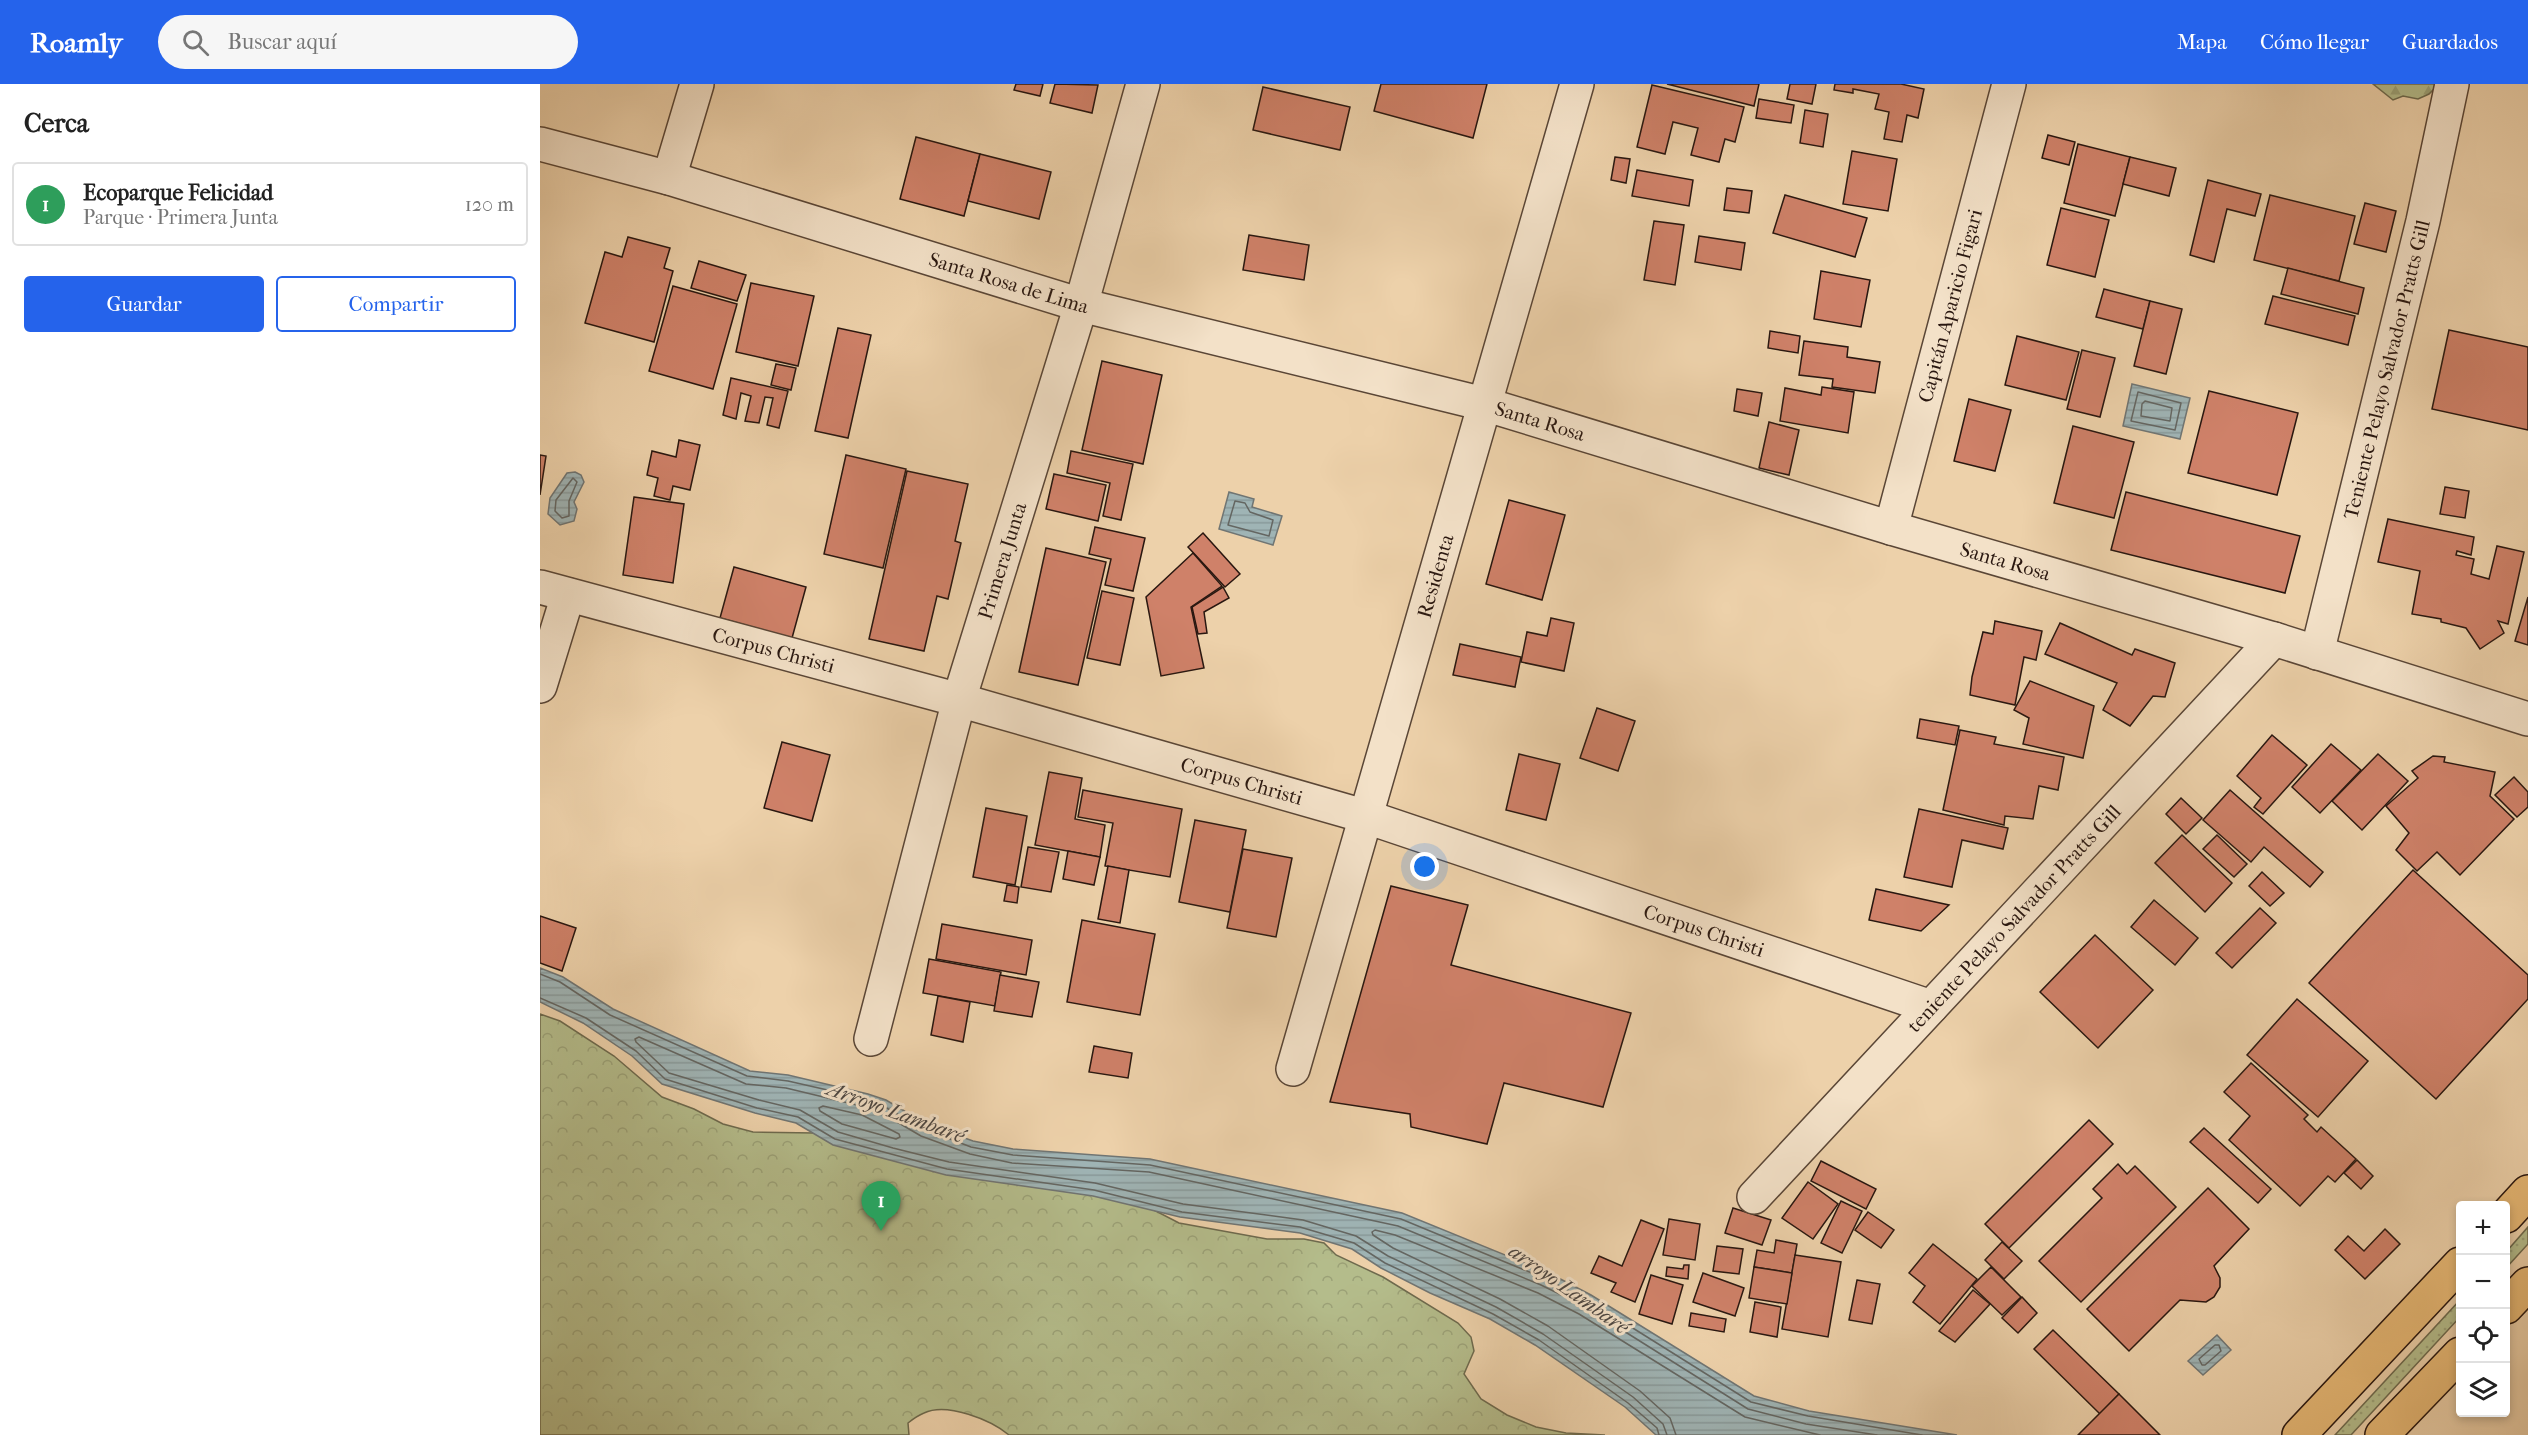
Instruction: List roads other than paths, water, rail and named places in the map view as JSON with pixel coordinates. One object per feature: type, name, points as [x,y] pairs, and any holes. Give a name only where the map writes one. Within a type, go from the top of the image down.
[{"type":"main road","points":[[2510,1211],[2528,1192]]},
{"type":"main road","points":[[2299,1435],[2456,1268]]},
{"type":"main road","points":[[2510,1302],[2528,1284]]},
{"type":"main road","points":[[2382,1435],[2456,1358]]},
{"type":"street","points":[[669,178],[697,84]]},
{"type":"street","name":"Primera Junta","points":[[871,1040],[959,700],[1080,305],[1143,84]]},
{"type":"street","name":"Residenta","points":[[1293,1069],[1576,84]]},
{"type":"street","name":"Capitán Aparicio Figari","points":[[1891,528],[2009,84]]},
{"type":"street","name":"Teniente Pelayo Salvador Pratts Gill","points":[[2317,653],[2423,221],[2452,84]]},
{"type":"street","name":"Santa Rosa de Lima","points":[[540,144],[669,178],[1080,305],[1484,404]]},
{"type":"street","name":"Santa Rosa","points":[[1484,404],[1891,528],[2274,639],[2528,719]]},
{"type":"street","points":[[540,686],[554,591]]},
{"type":"street","name":"Corpus Christi","points":[[554,591],[959,700],[1365,816],[1931,1007]]},
{"type":"street","name":"teniente Pelayo Salvador Pratts Gill","points":[[1754,1197],[2274,639]]},
{"type":"water","points":[[2132,384],[2190,398],[2180,439],[2123,426]]},
{"type":"water","points":[[575,472],[581,475],[584,482],[574,502],[577,509],[574,521],[560,525],[548,514],[550,498],[567,473]]},
{"type":"water","points":[[1229,492],[1254,499],[1252,507],[1282,516],[1273,545],[1219,529]]},
{"type":"water","points":[[540,968],[563,977],[613,1009],[750,1071],[788,1075],[868,1094],[886,1100],[926,1124],[973,1141],[1013,1149],[1150,1159],[1402,1213],[1547,1272],[1591,1295],[1754,1396],[1809,1411],[1957,1435],[1656,1435],[1625,1407],[1535,1345],[1490,1319],[1430,1293],[1381,1268],[1352,1249],[1300,1233],[1180,1217],[1093,1196],[946,1175],[833,1145],[796,1123],[755,1113],[662,1084],[632,1056],[583,1023],[540,1002]]},
{"type":"water","points":[[2217,1335],[2231,1350],[2203,1375],[2188,1361]]},
{"type":"place","name":"Ecoparque Felicidad","points":[[881,1231]]},
{"type":"water label","name":"Arroyo Lambaré","points":[[896,1112]]},
{"type":"water label","name":"arroyo Lambaré","points":[[1569,1289]]}]
